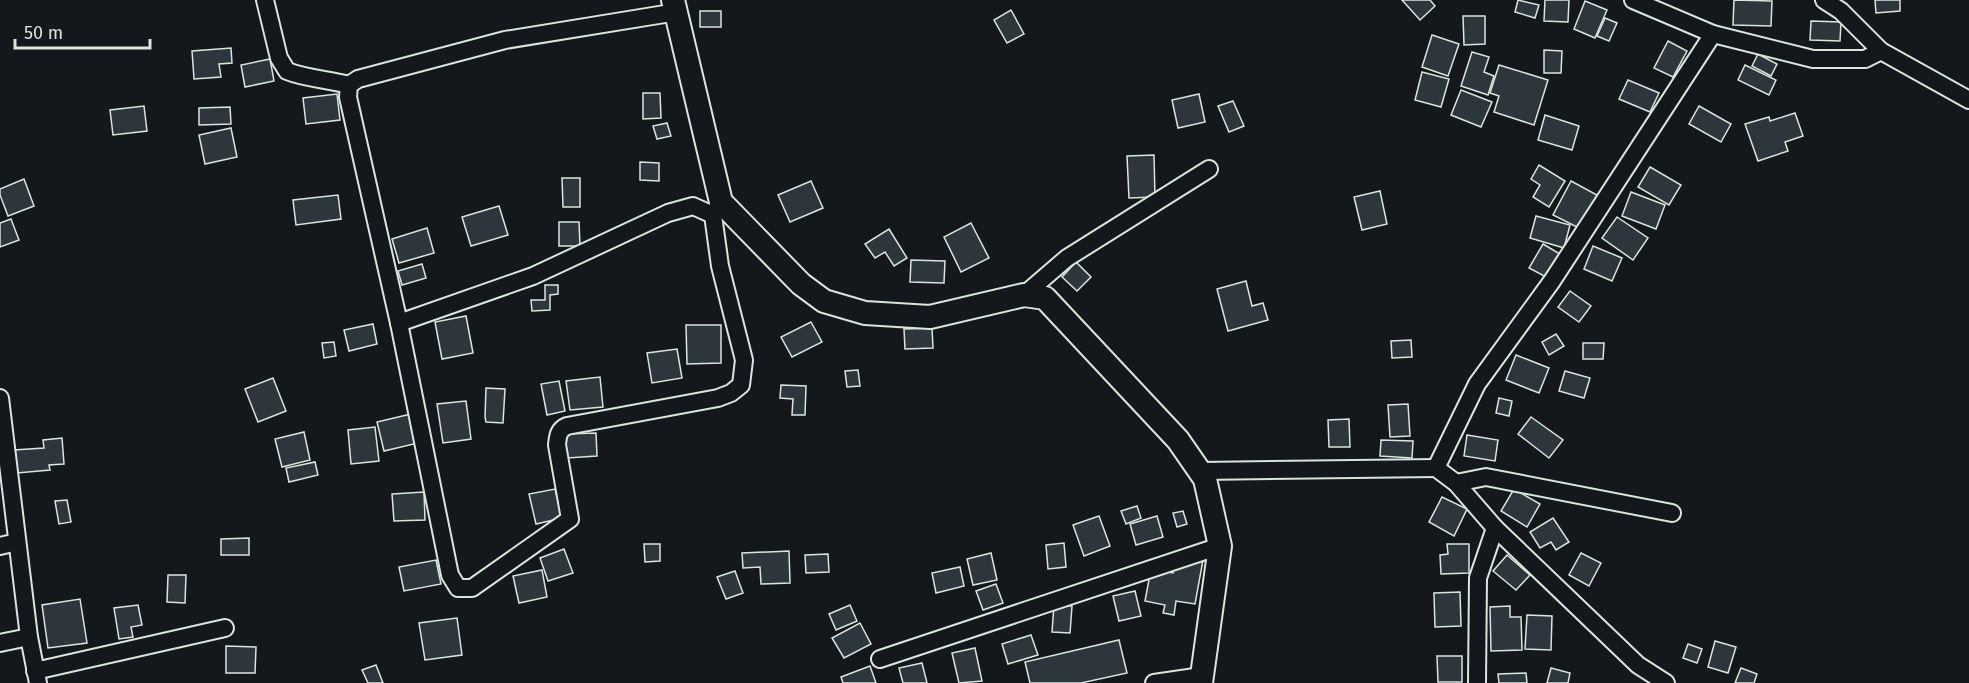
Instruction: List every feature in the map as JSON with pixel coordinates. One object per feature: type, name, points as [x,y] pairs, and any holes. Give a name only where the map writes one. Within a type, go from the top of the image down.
[{"type":"street","points":[[265,0],[279,58],[286,71],[303,77],[349,85],[358,79],[505,40],[675,6],[717,208],[720,266],[744,360],[741,385],[731,393],[718,398],[561,429],[557,446],[570,519],[472,588],[458,588],[450,574],[399,323],[348,97],[349,85]]},
{"type":"street","points":[[1633,0],[1713,34],[1813,59],[1865,59],[1881,51]]},
{"type":"street","points":[[1824,0],[1841,11],[1881,51],[1969,100]]},
{"type":"street","points":[[1436,468],[1477,384],[1552,281],[1713,34]]},
{"type":"street","points":[[1024,295],[1067,258],[1209,169]]},
{"type":"street","points":[[399,323],[533,276],[668,213],[693,206],[717,208],[801,284],[824,301],[865,313],[930,317],[1024,295],[1045,298],[1178,440],[1205,479],[1220,546],[1201,680],[1154,683]]},
{"type":"street","points":[[0,398],[3,448],[29,637],[37,677],[225,628]]},
{"type":"street","points":[[1200,471],[1436,468],[1456,483],[1495,528],[1638,665],[1666,683]]},
{"type":"street","points":[[1456,483],[1486,477],[1672,513]]},
{"type":"street","points":[[1477,683],[1478,578],[1495,528]]},
{"type":"street","points":[[0,546],[17,542]]},
{"type":"street","points":[[880,659],[1220,546]]},
{"type":"street","points":[[0,643],[29,637]]},
{"type":"building","points":[[1402,0],[1430,0],[1435,6],[1420,20]]},
{"type":"building","points":[[1518,0],[1539,5],[1535,18],[1515,12]]},
{"type":"building","points":[[1545,0],[1569,0],[1568,22],[1544,21]]},
{"type":"building","points":[[1734,0],[1772,1],[1771,26],[1733,25]]},
{"type":"building","points":[[1875,0],[1900,0],[1900,11],[1876,13]]},
{"type":"building","points":[[1585,1],[1607,10],[1595,38],[1574,29]]},
{"type":"building","points":[[1011,10],[1024,34],[1007,43],[994,20]]},
{"type":"building","points":[[700,11],[721,11],[721,27],[700,27]]},
{"type":"building","points":[[1463,16],[1485,16],[1485,44],[1464,45]]},
{"type":"building","points":[[1605,18],[1617,23],[1609,41],[1597,36]]},
{"type":"building","points":[[1811,21],[1841,22],[1840,41],[1810,40]]},
{"type":"building","points":[[1432,35],[1459,44],[1448,76],[1422,67]]},
{"type":"building","points":[[1668,41],[1687,51],[1673,77],[1654,68]]},
{"type":"building","points":[[231,48],[232,63],[219,64],[221,77],[194,79],[192,51]]},
{"type":"building","points":[[1544,50],[1562,51],[1561,73],[1544,73]]},
{"type":"building","points":[[1472,52],[1489,57],[1484,72],[1494,76],[1488,95],[1461,86]]},
{"type":"building","points":[[1758,54],[1777,64],[1771,76],[1752,66]]},
{"type":"building","points":[[270,59],[274,81],[245,87],[241,65]]},
{"type":"building","points":[[1499,65],[1548,80],[1534,125],[1494,112],[1499,96],[1490,93]]},
{"type":"building","points":[[1745,65],[1776,80],[1769,95],[1738,80]]},
{"type":"building","points":[[1422,72],[1449,79],[1441,107],[1415,100]]},
{"type":"building","points":[[1628,80],[1659,93],[1650,112],[1619,99]]},
{"type":"building","points":[[1461,90],[1492,102],[1481,127],[1451,115]]},
{"type":"building","points":[[643,93],[660,93],[661,118],[643,119]]},
{"type":"building","points":[[337,94],[340,120],[306,124],[303,98]]},
{"type":"building","points":[[1199,94],[1205,122],[1178,128],[1172,100]]},
{"type":"building","points":[[1233,101],[1244,126],[1229,132],[1218,106]]},
{"type":"building","points":[[144,106],[147,131],[113,135],[110,110]]},
{"type":"building","points":[[1699,106],[1731,124],[1721,142],[1689,124]]},
{"type":"building","points":[[230,107],[231,124],[199,125],[199,108]]},
{"type":"building","points":[[1795,113],[1803,136],[1785,142],[1788,151],[1758,161],[1745,124],[1769,117],[1770,121]]},
{"type":"building","points":[[1545,115],[1579,126],[1572,150],[1538,140]]},
{"type":"building","points":[[667,123],[671,136],[657,139],[653,126]]},
{"type":"building","points":[[231,128],[237,157],[205,164],[199,135]]},
{"type":"building","points":[[1154,155],[1155,197],[1129,198],[1127,156]]},
{"type":"building","points":[[640,162],[659,163],[659,181],[640,180]]},
{"type":"building","points":[[1539,165],[1565,181],[1549,207],[1533,197],[1540,185],[1531,179]]},
{"type":"building","points":[[1650,167],[1681,185],[1669,205],[1638,187]]},
{"type":"building","points":[[562,178],[580,178],[580,207],[563,207]]},
{"type":"building","points":[[24,179],[34,206],[8,216],[0,189]]},
{"type":"building","points":[[811,181],[823,208],[790,222],[778,195]]},
{"type":"building","points":[[1571,181],[1597,195],[1579,228],[1553,215]]},
{"type":"building","points":[[1380,191],[1387,224],[1362,230],[1354,197]]},
{"type":"building","points":[[1631,192],[1665,205],[1656,229],[1622,216]]},
{"type":"building","points":[[338,195],[341,219],[296,225],[293,200]]},
{"type":"building","points":[[499,206],[508,235],[471,246],[462,217]]},
{"type":"building","points":[[1536,216],[1570,225],[1564,248],[1530,238]]},
{"type":"building","points":[[1617,217],[1648,238],[1633,260],[1602,238]]},
{"type":"building","points":[[11,219],[19,240],[0,247],[0,223]]},
{"type":"building","points":[[559,222],[579,222],[580,246],[559,246]]},
{"type":"building","points":[[971,223],[989,258],[961,272],[944,237]]},
{"type":"building","points":[[427,228],[434,253],[399,263],[392,239]]},
{"type":"building","points":[[889,229],[907,258],[894,266],[885,252],[875,258],[865,244]]},
{"type":"building","points":[[1543,244],[1560,254],[1546,277],[1529,268]]},
{"type":"building","points":[[1593,246],[1622,258],[1612,281],[1584,269]]},
{"type":"building","points":[[911,260],[945,261],[944,283],[910,282]]},
{"type":"building","points":[[1076,262],[1091,277],[1077,291],[1062,277]]},
{"type":"building","points":[[422,264],[426,278],[402,285],[398,271]]},
{"type":"building","points":[[1246,281],[1252,306],[1263,303],[1268,320],[1228,331],[1217,289]]},
{"type":"building","points":[[545,285],[558,285],[558,294],[550,295],[550,310],[532,311],[531,300],[545,300]]},
{"type":"building","points":[[1570,291],[1591,306],[1579,322],[1558,307]]},
{"type":"building","points":[[466,316],[473,353],[442,359],[435,322]]},
{"type":"building","points":[[811,322],[822,342],[792,357],[781,337]]},
{"type":"building","points":[[373,324],[377,344],[349,351],[344,330]]},
{"type":"building","points":[[686,325],[721,325],[721,363],[687,364]]},
{"type":"building","points":[[932,328],[933,348],[905,349],[904,329]]},
{"type":"building","points":[[1556,334],[1564,346],[1549,355],[1542,342]]},
{"type":"building","points":[[1411,340],[1412,357],[1392,358],[1391,341]]},
{"type":"building","points":[[334,342],[336,356],[324,358],[322,343]]},
{"type":"building","points":[[1583,343],[1604,343],[1603,359],[1583,359]]},
{"type":"building","points":[[677,349],[682,378],[652,383],[647,353]]},
{"type":"building","points":[[1516,355],[1549,368],[1539,393],[1506,380]]},
{"type":"building","points":[[858,370],[860,386],[847,387],[845,371]]},
{"type":"building","points":[[1565,371],[1590,378],[1584,398],[1559,391]]},
{"type":"building","points":[[600,377],[603,407],[570,410],[566,381]]},
{"type":"building","points":[[273,378],[286,411],[258,422],[245,389]]},
{"type":"building","points":[[559,381],[565,411],[547,415],[541,384]]},
{"type":"building","points":[[781,385],[806,386],[805,415],[792,415],[793,399],[780,398]]},
{"type":"building","points":[[486,388],[505,389],[503,423],[486,422]]},
{"type":"building","points":[[1499,398],[1512,401],[1509,416],[1496,413]]},
{"type":"building","points":[[466,401],[471,439],[443,443],[437,404]]},
{"type":"building","points":[[1408,404],[1410,436],[1390,437],[1388,405]]},
{"type":"building","points":[[411,414],[418,443],[384,451],[377,422]]},
{"type":"building","points":[[1531,417],[1563,440],[1549,458],[1518,434]]},
{"type":"building","points":[[1349,419],[1350,447],[1329,447],[1328,420]]},
{"type":"building","points":[[375,427],[379,461],[351,464],[348,430]]},
{"type":"building","points":[[304,432],[310,460],[282,467],[275,439]]},
{"type":"building","points":[[596,433],[597,456],[567,458],[565,434]]},
{"type":"building","points":[[1467,435],[1498,440],[1495,461],[1464,456]]},
{"type":"building","points":[[62,438],[64,464],[49,465],[50,470],[17,473],[14,450],[44,448],[43,440]]},
{"type":"building","points":[[1381,440],[1413,441],[1412,458],[1380,456]]},
{"type":"building","points":[[315,462],[318,475],[289,482],[286,468]]},
{"type":"building","points":[[555,489],[562,518],[536,524],[529,494]]},
{"type":"building","points":[[1514,489],[1540,504],[1527,527],[1501,511]]},
{"type":"building","points":[[424,492],[425,520],[394,521],[392,494]]},
{"type":"building","points":[[1442,497],[1467,509],[1454,536],[1429,522]]},
{"type":"building","points":[[67,500],[71,522],[59,524],[55,501]]},
{"type":"building","points":[[1137,506],[1141,518],[1126,524],[1121,511]]},
{"type":"building","points":[[1183,511],[1187,524],[1177,527],[1173,513]]},
{"type":"building","points":[[1099,516],[1110,546],[1084,556],[1073,525]]},
{"type":"building","points":[[1157,516],[1163,537],[1136,545],[1130,524]]},
{"type":"building","points":[[1553,518],[1569,542],[1556,550],[1551,542],[1540,548],[1530,532]]},
{"type":"building","points":[[249,538],[249,555],[221,555],[221,539]]},
{"type":"building","points":[[1064,543],[1066,567],[1048,569],[1046,545]]},
{"type":"building","points":[[644,544],[660,544],[660,561],[645,562]]},
{"type":"building","points":[[1447,544],[1469,544],[1469,573],[1441,574],[1440,555],[1448,554]]},
{"type":"building","points":[[564,549],[573,573],[548,581],[540,558]]},
{"type":"building","points":[[789,551],[790,583],[761,584],[760,567],[743,568],[742,553]]},
{"type":"building","points":[[991,553],[997,580],[973,585],[967,559]]},
{"type":"building","points":[[1581,553],[1601,563],[1589,586],[1569,575]]},
{"type":"building","points":[[828,554],[829,572],[806,573],[805,555]]},
{"type":"building","points":[[1176,555],[1203,560],[1195,604],[1176,601],[1174,615],[1163,613],[1165,605],[1145,601],[1151,569],[1173,573]]},
{"type":"building","points":[[1507,555],[1530,575],[1516,590],[1493,571]]},
{"type":"building","points":[[436,560],[441,584],[404,591],[399,567]]},
{"type":"building","points":[[960,567],[964,586],[936,593],[932,573]]},
{"type":"building","points":[[542,570],[547,597],[519,603],[513,576]]},
{"type":"building","points":[[735,571],[743,593],[726,599],[717,577]]},
{"type":"building","points":[[168,575],[186,575],[185,603],[167,602]]},
{"type":"building","points":[[996,584],[1003,603],[983,610],[976,591]]},
{"type":"building","points":[[1135,591],[1141,616],[1119,621],[1113,596]]},
{"type":"building","points":[[1460,592],[1461,626],[1435,627],[1434,593]]},
{"type":"building","points":[[80,599],[87,643],[48,648],[42,605]]},
{"type":"building","points":[[138,605],[142,625],[131,627],[133,637],[119,639],[114,608]]},
{"type":"building","points":[[850,605],[857,621],[836,630],[829,614]]},
{"type":"building","points":[[1054,605],[1072,606],[1070,633],[1052,632]]},
{"type":"building","points":[[1510,606],[1510,617],[1521,617],[1522,650],[1491,651],[1490,607]]},
{"type":"building","points":[[1527,615],[1552,616],[1551,650],[1525,649]]},
{"type":"building","points":[[457,618],[462,655],[425,660],[419,623]]},
{"type":"building","points":[[860,623],[871,644],[844,658],[832,638]]},
{"type":"building","points":[[1031,635],[1038,655],[1008,664],[1002,644]]},
{"type":"building","points":[[1119,640],[1127,673],[1081,683],[1030,683],[1025,662]]},
{"type":"building","points":[[1715,641],[1736,647],[1728,673],[1708,667]]},
{"type":"building","points":[[1688,644],[1702,649],[1697,663],[1683,658]]},
{"type":"building","points":[[226,646],[256,647],[255,673],[226,673]]},
{"type":"building","points":[[975,648],[982,681],[959,683],[952,653]]},
{"type":"building","points":[[1437,656],[1462,656],[1462,682],[1438,682]]},
{"type":"building","points":[[922,663],[927,683],[903,683],[899,668]]},
{"type":"building","points":[[376,665],[383,683],[368,683],[362,670]]},
{"type":"building","points":[[870,666],[876,683],[843,683],[841,677]]},
{"type":"building","points":[[1551,668],[1570,673],[1568,683],[1547,683]]},
{"type":"building","points":[[1741,668],[1757,674],[1754,683],[1735,683]]},
{"type":"building","points":[[1526,673],[1527,683],[1499,683],[1498,674]]}]
